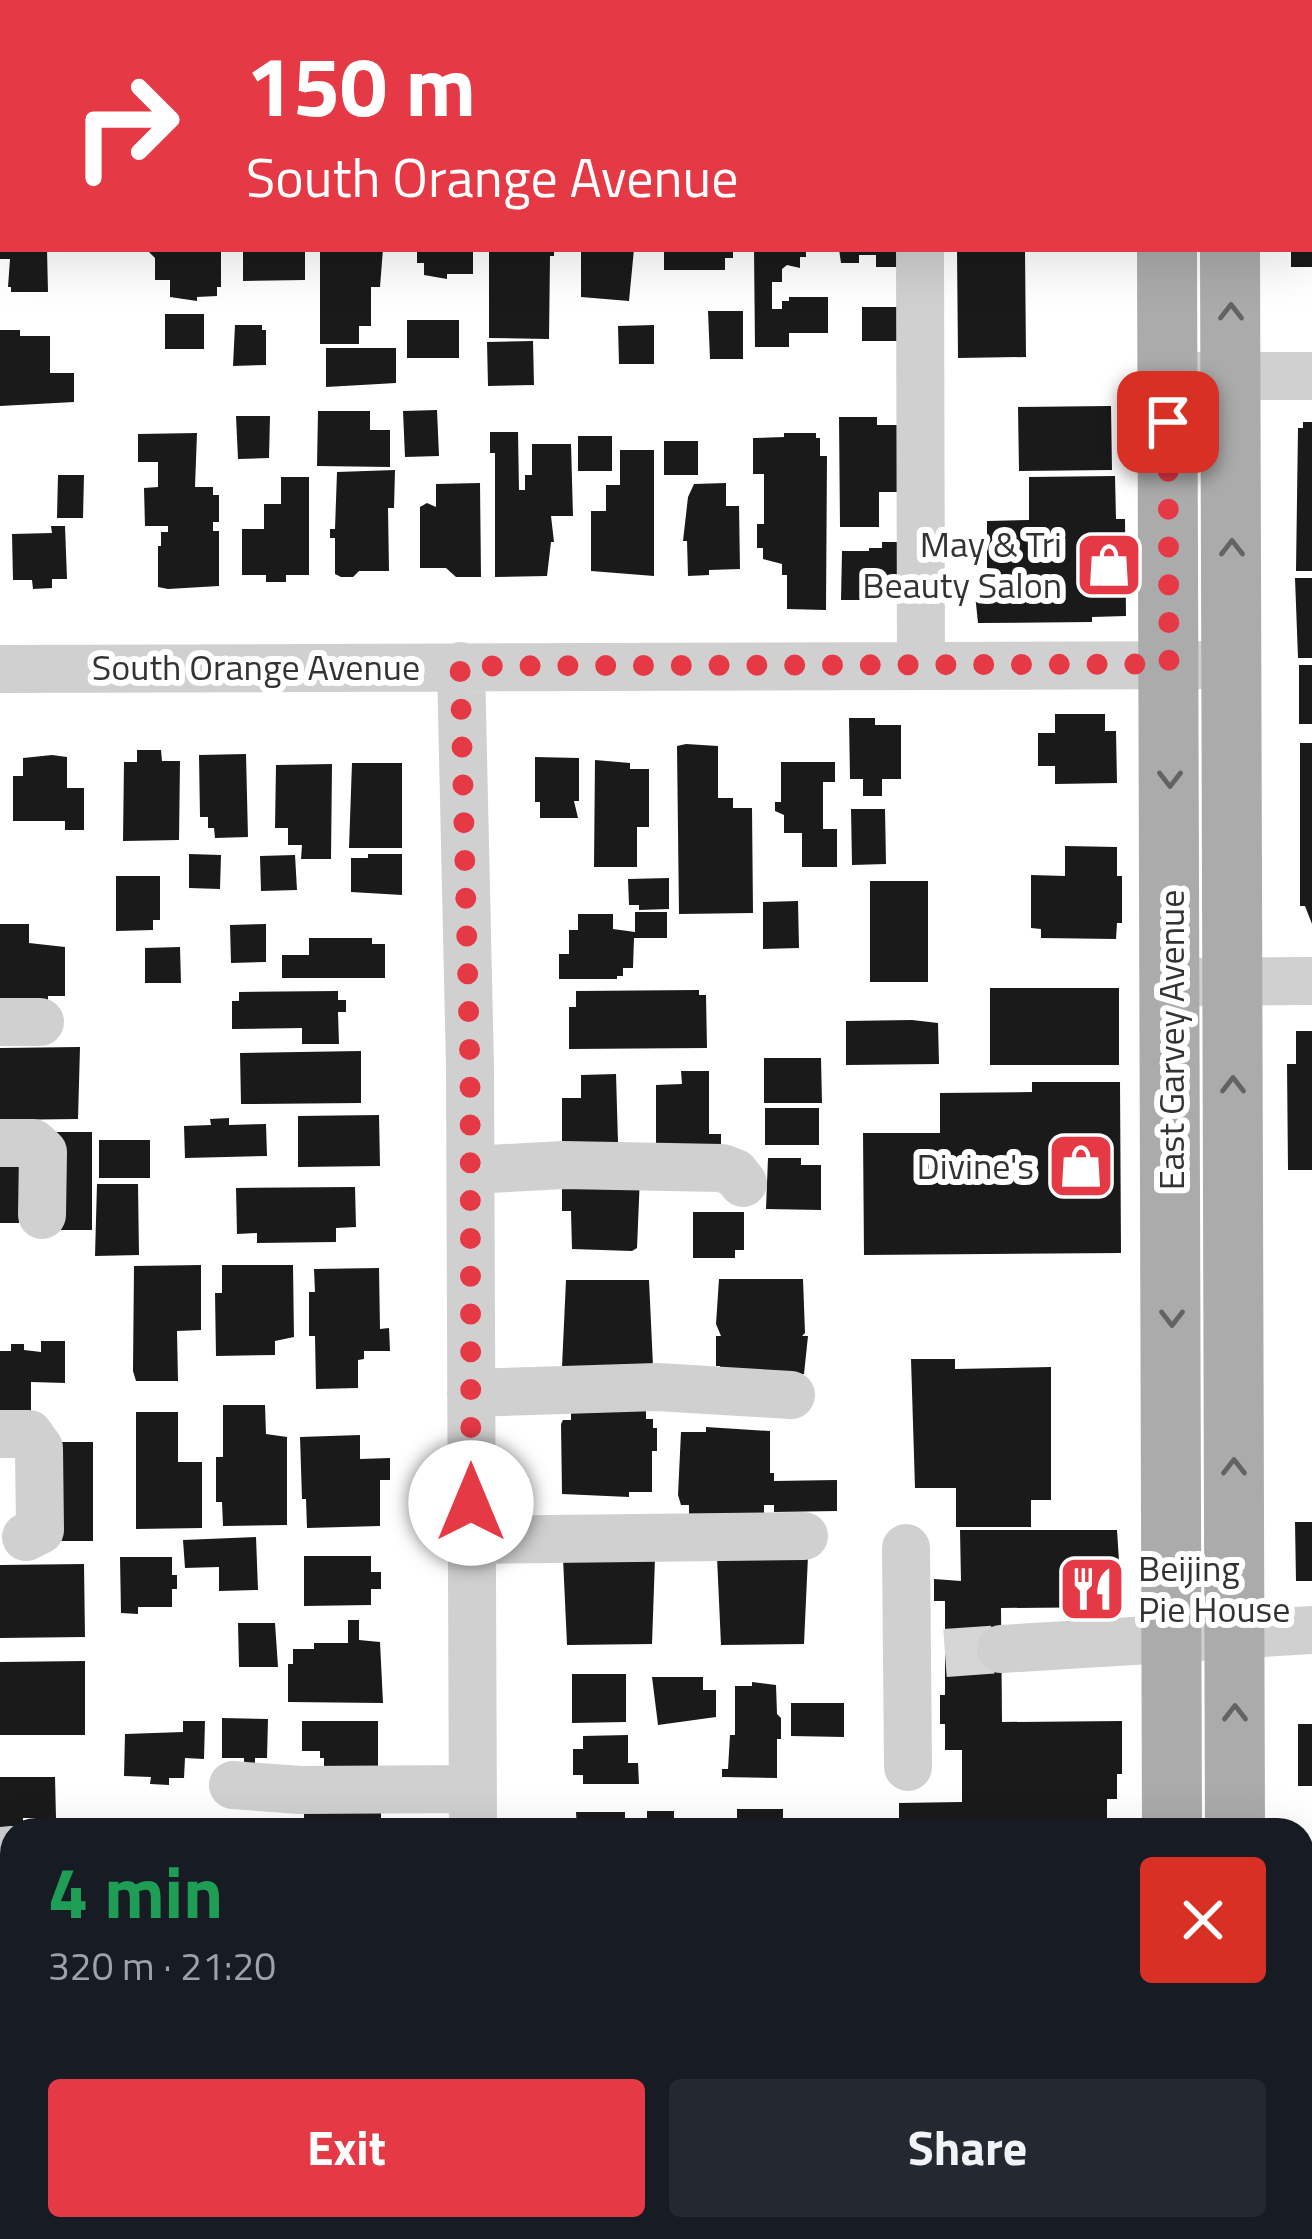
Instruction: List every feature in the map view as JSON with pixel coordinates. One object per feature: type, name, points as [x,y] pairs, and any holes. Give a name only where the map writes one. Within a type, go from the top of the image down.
[{"type":"main road","name":"East Garvey Avenue","points":[[1167,252],[1172,1818]]},
{"type":"main road","name":"East Garvey Avenue","points":[[1230,252],[1235,1818]]},
{"type":"main road","points":[[1172,1201],[1233,1202]]},
{"type":"street","points":[[920,252],[921,664]]},
{"type":"street","points":[[1168,376],[1312,376]]},
{"type":"street","name":"South Orange Avenue","points":[[0,668],[1232,664]]},
{"type":"street","points":[[232,1785],[472,1809],[471,1170],[460,666]]},
{"type":"street","points":[[1172,982],[1312,981]]},
{"type":"street","points":[[0,1143],[33,1143],[43,1152],[42,1215]]},
{"type":"street","points":[[471,1170],[563,1165],[722,1168],[735,1173],[743,1184]]},
{"type":"street","points":[[471,1393],[657,1388],[790,1395]]},
{"type":"street","points":[[0,1434],[29,1434],[39,1448],[40,1530],[26,1538]]},
{"type":"street","points":[[471,1540],[804,1536]]},
{"type":"street","points":[[906,1548],[927,1654],[908,1766]]},
{"type":"street","points":[[1001,1649],[1312,1630]]},
{"type":"building","points":[[0,252],[47,252],[48,292],[11,292],[10,259],[0,259]]},
{"type":"building","points":[[149,252],[221,252],[217,296],[197,297],[197,301],[170,297],[170,280],[155,280],[155,258]]},
{"type":"building","points":[[243,252],[305,252],[305,280],[243,281]]},
{"type":"building","points":[[320,252],[383,252],[380,287],[371,287],[371,326],[359,326],[359,344],[320,344]]},
{"type":"building","points":[[417,252],[473,252],[473,274],[447,274],[447,279],[424,275],[424,263],[417,263]]},
{"type":"building","points":[[489,252],[554,252],[550,256],[549,339],[489,338]]},
{"type":"building","points":[[581,252],[634,252],[629,301],[581,297]]},
{"type":"building","points":[[664,252],[733,252],[733,258],[725,258],[725,270],[664,270]]},
{"type":"building","points":[[754,252],[806,252],[806,257],[800,257],[800,268],[787,265],[782,269],[782,282],[772,282],[772,309],[782,309],[782,301],[789,297],[828,297],[828,333],[789,333],[789,347],[755,347]]},
{"type":"building","points":[[839,252],[900,252],[900,267],[876,267],[876,255],[859,255],[859,263],[841,263]]},
{"type":"building","points":[[957,252],[1025,252],[1026,357],[958,358]]},
{"type":"building","points":[[1291,252],[1312,252],[1312,267],[1291,267]]},
{"type":"building","points":[[862,307],[899,307],[899,341],[862,341]]},
{"type":"building","points":[[708,311],[743,311],[743,359],[710,359]]},
{"type":"building","points":[[165,314],[204,314],[204,349],[165,349]]},
{"type":"building","points":[[407,320],[459,320],[459,358],[407,358]]},
{"type":"building","points":[[235,325],[262,325],[266,330],[266,365],[233,366]]},
{"type":"building","points":[[654,325],[654,364],[619,364],[618,326]]},
{"type":"building","points":[[0,330],[50,336],[50,373],[74,373],[74,402],[0,406]]},
{"type":"building","points":[[533,341],[534,385],[488,386],[487,342]]},
{"type":"building","points":[[326,348],[396,348],[396,383],[326,387]]},
{"type":"building","points":[[1111,406],[1112,470],[1019,471],[1018,407]]},
{"type":"building","points":[[437,410],[439,456],[405,457],[403,411]]},
{"type":"building","points":[[318,411],[370,411],[370,430],[390,430],[390,467],[317,466]]},
{"type":"building","points":[[236,416],[270,416],[269,458],[238,459]]},
{"type":"building","points":[[839,417],[877,417],[877,425],[902,425],[902,492],[879,492],[879,527],[840,527]]},
{"type":"building","points":[[1303,422],[1312,422],[1312,571],[1296,571],[1298,428],[1303,428]]},
{"type":"building","points":[[490,432],[518,432],[519,490],[525,490],[525,475],[532,475],[532,444],[571,444],[573,516],[551,516],[554,542],[547,576],[495,577],[495,453],[490,453]]},
{"type":"building","points":[[197,433],[195,487],[213,487],[213,495],[219,495],[219,522],[213,522],[213,531],[219,531],[219,586],[158,587],[158,546],[168,526],[145,526],[144,488],[158,487],[158,462],[138,462],[138,434]]},
{"type":"building","points":[[784,433],[816,433],[820,456],[827,456],[826,610],[787,609],[787,575],[782,575],[782,564],[763,559],[763,548],[757,548],[757,524],[764,524],[764,474],[753,474],[753,438],[784,437]]},
{"type":"building","points":[[578,436],[612,436],[612,471],[578,471]]},
{"type":"building","points":[[664,441],[698,441],[698,475],[664,475]]},
{"type":"building","points":[[620,450],[654,450],[654,576],[591,571],[591,511],[606,511],[606,485],[620,485]]},
{"type":"building","points":[[395,470],[394,508],[388,508],[389,571],[359,571],[353,577],[335,574],[335,538],[330,538],[330,529],[335,529],[337,472]]},
{"type":"building","points":[[58,475],[84,475],[83,518],[57,518]]},
{"type":"building","points":[[1115,476],[1116,519],[1125,519],[1126,616],[1092,617],[1092,622],[978,623],[975,594],[978,571],[987,571],[987,521],[1029,520],[1029,477]]},
{"type":"building","points":[[281,477],[309,477],[309,575],[286,575],[286,582],[266,582],[266,575],[242,575],[242,529],[264,529],[264,504],[281,504]]},
{"type":"building","points":[[480,483],[481,577],[456,577],[446,568],[420,568],[420,507],[427,503],[436,507],[436,484]]},
{"type":"building","points":[[726,483],[726,506],[739,506],[740,569],[688,576],[687,541],[683,541],[688,497],[694,484]]},
{"type":"building","points":[[51,526],[65,526],[67,579],[52,579],[52,588],[33,589],[32,580],[13,580],[12,534],[52,533]]},
{"type":"building","points":[[882,542],[902,542],[901,600],[841,600],[842,551],[869,551],[882,548]]},
{"type":"building","points":[[1295,578],[1312,578],[1312,658],[1298,658]]},
{"type":"building","points":[[1299,665],[1312,665],[1312,724],[1299,724]]},
{"type":"building","points":[[1055,714],[1105,714],[1105,731],[1116,731],[1117,783],[1055,784],[1055,766],[1038,766],[1038,733],[1055,733]]},
{"type":"building","points":[[849,718],[901,725],[901,779],[882,779],[882,796],[863,796],[863,779],[850,779]]},
{"type":"building","points":[[1300,743],[1312,743],[1312,924],[1305,906],[1300,906]]},
{"type":"building","points":[[677,746],[718,746],[718,798],[733,798],[733,808],[752,808],[753,913],[679,914]]},
{"type":"building","points":[[137,750],[161,750],[162,761],[180,761],[179,840],[123,841],[124,762],[137,762]]},
{"type":"building","points":[[246,754],[248,837],[215,838],[208,817],[200,817],[199,755]]},
{"type":"building","points":[[67,757],[67,788],[84,788],[84,830],[65,830],[65,821],[13,821],[13,776],[23,776],[23,758]]},
{"type":"building","points":[[535,757],[579,758],[579,801],[574,801],[578,818],[540,818],[540,802],[535,802]]},
{"type":"building","points":[[595,760],[649,769],[649,827],[637,827],[637,867],[594,867]]},
{"type":"building","points":[[781,762],[835,762],[835,782],[823,782],[823,829],[837,829],[837,867],[802,867],[802,833],[784,833],[784,815],[775,811],[775,802],[781,802]]},
{"type":"building","points":[[352,763],[402,763],[402,848],[349,848]]},
{"type":"building","points":[[332,764],[331,859],[301,859],[302,845],[288,845],[288,828],[275,828],[276,765]]},
{"type":"building","points":[[851,809],[885,809],[886,864],[852,865]]},
{"type":"building","points":[[1065,846],[1117,847],[1122,923],[1117,923],[1116,939],[1041,938],[1041,929],[1031,928],[1031,875],[1065,876]]},
{"type":"building","points":[[189,854],[221,855],[220,889],[189,888]]},
{"type":"building","points":[[368,854],[402,854],[402,895],[351,892],[351,858],[368,858]]},
{"type":"building","points":[[295,855],[297,890],[261,891],[260,856]]},
{"type":"building","points":[[116,876],[160,876],[160,920],[153,920],[153,930],[116,931]]},
{"type":"building","points":[[669,878],[669,909],[639,910],[639,905],[629,905],[628,879]]},
{"type":"building","points":[[870,881],[928,881],[928,982],[870,982]]},
{"type":"building","points":[[798,901],[799,948],[763,949],[763,902]]},
{"type":"building","points":[[635,912],[667,912],[667,938],[634,938],[633,968],[623,968],[623,976],[617,979],[559,979],[559,954],[569,954],[569,930],[578,930],[578,914],[613,914],[613,929],[635,932]]},
{"type":"building","points":[[0,924],[29,924],[29,943],[65,947],[65,996],[48,996],[48,1001],[0,1001]]},
{"type":"building","points":[[266,924],[266,962],[231,963],[230,925]]},
{"type":"building","points":[[309,938],[372,938],[372,944],[385,944],[385,978],[282,978],[282,955],[309,955]]},
{"type":"building","points":[[180,947],[181,983],[145,983],[145,948]]},
{"type":"building","points":[[990,988],[1119,988],[1119,1065],[990,1065]]},
{"type":"building","points":[[699,990],[699,995],[706,995],[707,1048],[569,1049],[569,1007],[576,1007],[576,991]]},
{"type":"building","points":[[338,991],[338,1000],[346,1000],[346,1012],[338,1012],[339,1044],[302,1044],[302,1028],[232,1029],[232,1001],[239,1001],[239,992]]},
{"type":"building","points":[[846,1021],[938,1023],[939,1064],[846,1065]]},
{"type":"building","points":[[1296,1031],[1312,1031],[1312,1170],[1288,1170],[1287,1064],[1296,1064]]},
{"type":"building","points":[[80,1047],[78,1119],[0,1120],[0,1048]]},
{"type":"building","points":[[361,1051],[361,1103],[241,1104],[240,1053]]},
{"type":"building","points":[[764,1058],[821,1058],[822,1103],[764,1103]]},
{"type":"building","points":[[681,1071],[709,1071],[709,1134],[721,1134],[721,1149],[656,1149],[656,1085],[682,1084]]},
{"type":"building","points":[[616,1074],[618,1143],[562,1144],[562,1098],[581,1098],[581,1075]]},
{"type":"building","points":[[1032,1082],[1120,1082],[1121,1253],[864,1255],[863,1133],[940,1133],[940,1093],[1032,1092]]},
{"type":"building","points":[[765,1108],[819,1108],[819,1145],[765,1145]]},
{"type":"building","points":[[379,1115],[380,1166],[298,1167],[298,1116]]},
{"type":"building","points":[[229,1118],[229,1125],[266,1124],[267,1156],[185,1158],[184,1126],[211,1125],[210,1119]]},
{"type":"building","points":[[55,1132],[92,1132],[92,1230],[55,1230]]},
{"type":"building","points":[[99,1140],[150,1140],[150,1178],[99,1178]]},
{"type":"building","points":[[0,1156],[19,1156],[19,1223],[0,1223]]},
{"type":"building","points":[[768,1158],[801,1158],[801,1165],[821,1165],[821,1210],[766,1209]]},
{"type":"building","points":[[562,1172],[640,1176],[637,1248],[572,1249],[571,1211],[562,1211]]},
{"type":"building","points":[[97,1184],[138,1184],[139,1255],[95,1256]]},
{"type":"building","points":[[355,1187],[356,1227],[336,1228],[336,1242],[257,1243],[257,1233],[237,1234],[236,1188]]},
{"type":"building","points":[[693,1212],[744,1212],[744,1250],[735,1250],[735,1258],[693,1258]]},
{"type":"building","points":[[201,1265],[201,1330],[177,1331],[178,1381],[136,1381],[134,1266]]},
{"type":"building","points":[[222,1265],[293,1265],[294,1337],[275,1341],[275,1355],[216,1356],[215,1293],[222,1293]]},
{"type":"building","points":[[379,1268],[380,1329],[389,1328],[390,1351],[364,1351],[364,1359],[358,1360],[358,1388],[316,1389],[315,1336],[309,1336],[314,1269]]},
{"type":"building","points":[[719,1279],[803,1279],[802,1336],[808,1336],[804,1374],[720,1375],[720,1366],[716,1366],[716,1336],[721,1336],[716,1324]]},
{"type":"building","points":[[566,1280],[649,1280],[653,1366],[562,1367]]},
{"type":"building","points":[[41,1341],[65,1341],[65,1383],[31,1382],[31,1420],[0,1417],[0,1351],[11,1351],[11,1344],[24,1344],[24,1350],[41,1352]]},
{"type":"building","points":[[911,1359],[955,1359],[955,1369],[1051,1367],[1051,1500],[1031,1500],[1031,1527],[956,1527],[956,1488],[915,1488]]},
{"type":"building","points":[[646,1397],[646,1419],[653,1419],[653,1428],[657,1428],[652,1492],[629,1492],[629,1497],[562,1494],[561,1424],[571,1420],[571,1398]]},
{"type":"building","points":[[223,1405],[265,1405],[266,1434],[287,1437],[287,1525],[223,1526],[222,1502],[216,1502],[216,1457],[223,1457]]},
{"type":"building","points":[[136,1412],[178,1412],[178,1462],[202,1462],[202,1528],[136,1529]]},
{"type":"building","points":[[706,1427],[770,1431],[774,1481],[837,1480],[837,1511],[774,1512],[774,1505],[764,1505],[764,1526],[689,1526],[689,1505],[681,1505],[678,1495],[681,1432],[706,1432]]},
{"type":"building","points":[[360,1435],[360,1459],[390,1458],[390,1480],[380,1480],[380,1526],[307,1528],[300,1437]]},
{"type":"building","points":[[58,1442],[93,1442],[93,1541],[58,1541]]},
{"type":"building","points":[[1295,1522],[1312,1522],[1312,1581],[1296,1581]]},
{"type":"building","points":[[960,1530],[1117,1530],[1122,1607],[1001,1608],[1002,1722],[1122,1721],[1122,1774],[1117,1774],[1117,1799],[1107,1799],[1107,1818],[899,1818],[899,1803],[962,1802],[962,1750],[945,1750],[945,1724],[940,1724],[940,1695],[945,1695],[945,1601],[934,1601],[934,1579],[961,1581]]},
{"type":"building","points":[[256,1537],[258,1590],[219,1591],[219,1567],[185,1568],[183,1540]]},
{"type":"building","points":[[304,1556],[371,1556],[371,1572],[381,1572],[381,1589],[371,1589],[371,1605],[304,1606]]},
{"type":"building","points":[[808,1556],[804,1644],[721,1645],[717,1557]]},
{"type":"building","points":[[120,1557],[172,1557],[177,1589],[172,1589],[172,1607],[138,1607],[138,1614],[121,1613]]},
{"type":"building","points":[[563,1558],[655,1558],[652,1644],[567,1645]]},
{"type":"building","points":[[84,1564],[85,1637],[0,1638],[0,1565]]},
{"type":"building","points":[[348,1620],[359,1620],[359,1640],[380,1642],[383,1703],[288,1702],[293,1649],[314,1649],[314,1643],[348,1643]]},
{"type":"building","points":[[238,1623],[275,1623],[278,1667],[239,1667]]},
{"type":"building","points":[[85,1661],[85,1735],[0,1735],[0,1662]]},
{"type":"building","points":[[572,1674],[626,1674],[626,1722],[572,1723]]},
{"type":"building","points":[[652,1677],[703,1677],[703,1690],[716,1690],[716,1717],[658,1725]]},
{"type":"building","points":[[752,1682],[776,1685],[781,1718],[777,1778],[722,1777],[722,1769],[728,1769],[730,1735],[735,1735],[735,1686],[752,1686]]},
{"type":"building","points":[[791,1703],[844,1703],[844,1737],[791,1736]]},
{"type":"building","points":[[222,1718],[268,1719],[267,1758],[255,1758],[255,1766],[244,1766],[244,1758],[222,1758]]},
{"type":"building","points":[[183,1721],[205,1721],[204,1759],[185,1758],[184,1778],[169,1778],[169,1785],[150,1784],[151,1777],[124,1776],[125,1734],[183,1732]]},
{"type":"building","points":[[302,1721],[378,1721],[378,1787],[324,1787],[320,1751],[302,1751]]},
{"type":"building","points":[[1298,1724],[1312,1724],[1312,1786],[1298,1786]]},
{"type":"building","points":[[628,1735],[628,1763],[638,1763],[639,1784],[583,1784],[583,1775],[573,1775],[573,1749],[583,1749],[583,1736]]},
{"type":"building","points":[[0,1777],[55,1777],[56,1818],[0,1818]]},
{"type":"building","points":[[737,1809],[783,1809],[783,1818],[737,1818]]},
{"type":"building","points":[[381,1810],[381,1818],[304,1818],[304,1811]]},
{"type":"building","points":[[647,1811],[674,1811],[674,1818],[647,1818]]},
{"type":"building","points":[[576,1812],[625,1812],[625,1818],[576,1818]]},
{"type":"tunnel","points":[[945,1653],[1001,1649]]},
{"type":"place","name":"May & Tri Beauty Salon","points":[[1109,565]]},
{"type":"place","name":"Divine's","points":[[1081,1166]]},
{"type":"place","name":"Beijing Pie House","points":[[1092,1589]]},
{"type":"route","points":[[471,1503],[470,1068],[460,666],[1169,664],[1168,422]]}]
